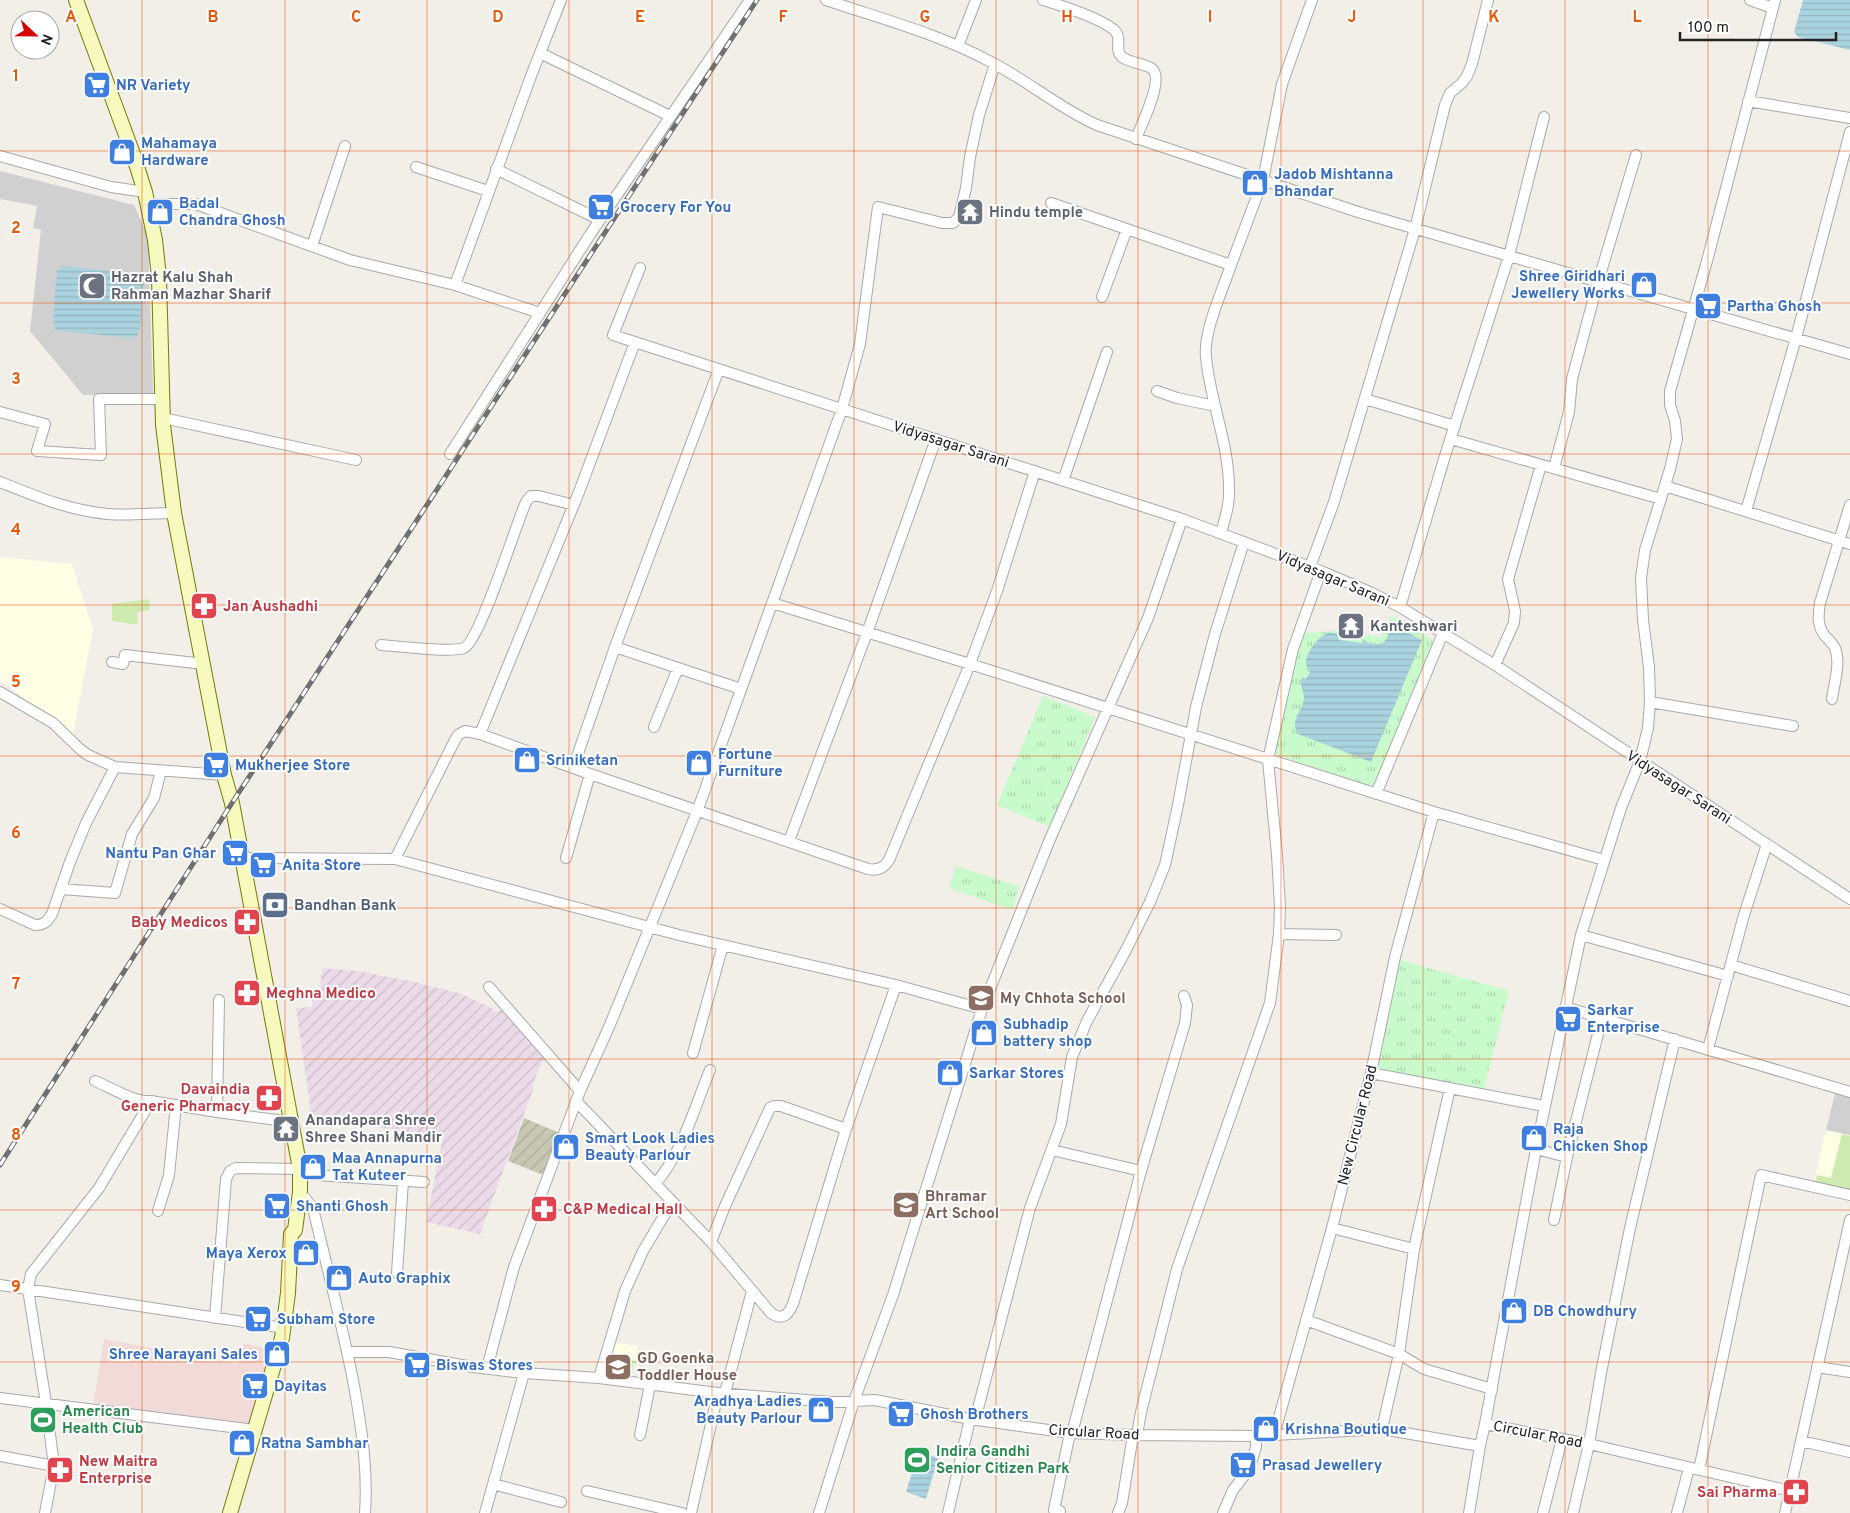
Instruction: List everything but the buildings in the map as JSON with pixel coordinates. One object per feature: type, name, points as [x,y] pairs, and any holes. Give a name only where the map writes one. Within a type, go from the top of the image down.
[{"type":"street","points":[[76,0],[133,154],[147,199],[155,240],[159,277],[163,418],[174,513],[224,775],[232,803],[300,1171],[300,1192],[295,1230],[298,1235],[297,1276],[286,1329],[236,1513]]},
{"type":"street","points":[[455,284],[496,169],[561,0]]},
{"type":"street","points":[[450,454],[600,220],[750,0]]},
{"type":"street","points":[[826,0],[886,18],[958,46],[995,64],[1086,120],[1136,139],[1358,212],[1850,354]]},
{"type":"street","points":[[958,46],[976,0]]},
{"type":"street","points":[[1043,0],[1073,10],[1109,26],[1119,36],[1118,52],[1122,57],[1151,68],[1155,72],[1157,78],[1155,91],[1136,139]]},
{"type":"street","points":[[1221,533],[1228,507],[1230,488],[1205,356],[1210,328],[1263,180],[1282,84],[1312,0]]},
{"type":"street","points":[[1118,1513],[1122,1504],[1135,1435],[1177,1269],[1270,1003],[1279,934],[1279,880],[1268,760],[1293,649],[1334,502],[1415,229],[1445,105],[1450,93],[1467,76],[1472,64],[1488,0]]},
{"type":"street","points":[[1485,1424],[1544,1106],[1581,935],[1620,808],[1640,761],[1648,728],[1650,702],[1649,666],[1643,620],[1641,578],[1645,550],[1677,439],[1675,421],[1670,405],[1670,391],[1774,4],[1750,0]]},
{"type":"street","points":[[540,53],[670,116]]},
{"type":"street","points":[[487,1368],[514,1267],[578,1096],[609,1027],[698,809],[842,409],[860,344],[878,207],[942,222],[952,222],[959,217],[979,115],[995,64]]},
{"type":"street","points":[[1748,102],[1850,118]]},
{"type":"street","points":[[1403,609],[1451,439],[1509,256],[1544,117]]},
{"type":"street","points":[[1746,511],[1796,338],[1850,132]]},
{"type":"street","points":[[312,246],[345,146]]},
{"type":"street","points":[[0,156],[111,187],[158,204],[196,204],[350,260],[455,284],[540,313]]},
{"type":"street","points":[[1554,468],[1569,412],[1572,379],[1598,282],[1636,156]]},
{"type":"street","points":[[416,167],[488,191]]},
{"type":"street","points":[[496,169],[600,220]]},
{"type":"street","points":[[1051,203],[1231,265]]},
{"type":"street","points":[[1102,297],[1127,229]]},
{"type":"street","name":"Vidyasagar Sarani","points":[[640,268],[613,335],[1182,519],[1316,569],[1403,609],[1496,665],[1849,896]]},
{"type":"street","points":[[480,734],[574,505],[635,342]]},
{"type":"street","points":[[1063,480],[1107,352]]},
{"type":"street","points":[[574,768],[615,648],[719,369]]},
{"type":"street","points":[[1157,391],[1215,406]]},
{"type":"street","points":[[0,412],[45,424],[37,451],[101,455],[99,399],[162,399]]},
{"type":"street","points":[[1364,399],[1455,426]]},
{"type":"street","points":[[0,416],[0,423]]},
{"type":"street","points":[[163,418],[356,460]]},
{"type":"street","points":[[789,841],[936,439]]},
{"type":"street","points":[[1451,439],[1661,499]]},
{"type":"street","points":[[1496,665],[1514,623],[1515,611],[1508,579],[1541,464]]},
{"type":"street","points":[[395,859],[458,735],[465,731],[480,734],[590,774],[698,809],[872,870],[884,867],[889,860],[970,664],[997,591],[1035,471]]},
{"type":"street","points":[[0,482],[48,501],[86,511],[108,514],[174,513]]},
{"type":"street","points":[[1665,486],[1845,542]]},
{"type":"street","points":[[381,645],[464,648],[470,643],[483,617],[526,502],[531,496],[539,496],[574,505]]},
{"type":"street","points":[[1832,699],[1837,662],[1835,648],[1822,632],[1818,616],[1820,603],[1845,542],[1850,505]]},
{"type":"street","points":[[818,1513],[854,1401],[893,1295],[982,1008],[1050,839],[1148,618],[1182,519]]},
{"type":"street","points":[[948,1513],[1030,1208],[1061,1124],[1072,1057],[1087,1021],[1126,950],[1159,882],[1176,815],[1196,707],[1215,634],[1244,542]]},
{"type":"street","points":[[772,603],[1192,734],[1434,812],[1604,860]]},
{"type":"street","points":[[1376,794],[1443,633]]},
{"type":"street","points":[[615,648],[741,689]]},
{"type":"street","points":[[112,662],[123,664],[125,655],[204,664]]},
{"type":"street","points":[[654,727],[678,668]]},
{"type":"street","points":[[0,692],[53,723],[88,756],[115,767],[224,775]]},
{"type":"street","points":[[1650,702],[1793,726]]},
{"type":"street","points":[[0,909],[35,925],[42,925],[48,921],[86,823],[115,767]]},
{"type":"street","points":[[61,889],[115,893],[132,834],[154,798],[161,771]]},
{"type":"street","points":[[566,858],[590,774]]},
{"type":"street","name":"New Circular Road","points":[[1274,1435],[1332,1228],[1370,1073],[1395,957],[1434,812]]},
{"type":"street","points":[[1708,1049],[1744,915],[1767,844]]},
{"type":"street","points":[[241,858],[395,859],[650,927],[896,985],[982,1008]]},
{"type":"street","points":[[1279,934],[1336,935]]},
{"type":"street","points":[[1581,935],[1728,976]]},
{"type":"street","points":[[693,1053],[723,945]]},
{"type":"street","points":[[1731,965],[1850,1001]]},
{"type":"street","points":[[489,987],[578,1096],[655,1184],[711,1242],[752,1292],[776,1316],[785,1317],[789,1313],[846,1129],[896,985]]},
{"type":"street","points":[[1060,1512],[1054,1510],[1071,1433],[1141,1171],[1185,1023],[1186,1006],[1184,996]]},
{"type":"street","points":[[217,1112],[220,1000]]},
{"type":"street","points":[[1565,1007],[1850,1092]]},
{"type":"street","points":[[1554,1220],[1567,1157],[1602,1018]]},
{"type":"street","points":[[1573,1513],[1589,1444],[1602,1364],[1630,1228],[1675,1039]]},
{"type":"street","points":[[655,1184],[678,1149],[710,1070]]},
{"type":"street","points":[[1370,1073],[1544,1106]]},
{"type":"street","points":[[94,1081],[145,1102],[151,1101],[292,1122]]},
{"type":"street","points":[[1382,1429],[1399,1354],[1414,1249],[1450,1088]]},
{"type":"street","points":[[45,1513],[54,1466],[28,1289],[31,1274],[99,1188],[151,1101]]},
{"type":"street","points":[[158,1211],[168,1175],[176,1105]]},
{"type":"street","points":[[711,1242],[725,1206],[770,1108],[781,1106],[846,1129]]},
{"type":"street","points":[[1536,1149],[1567,1157]]},
{"type":"street","points":[[1052,1150],[1141,1171]]},
{"type":"street","points":[[215,1318],[226,1179],[230,1171],[236,1168],[300,1171],[424,1182]]},
{"type":"street","points":[[1677,1513],[1694,1469],[1762,1175],[1850,1196]]},
{"type":"street","points":[[397,1273],[403,1181]]},
{"type":"street","points":[[300,1192],[313,1208],[348,1352],[363,1438],[367,1474],[365,1513]]},
{"type":"street","points":[[599,1378],[625,1291],[643,1251],[672,1202]]},
{"type":"street","points":[[1785,1513],[1850,1220]]},
{"type":"street","points":[[1332,1228],[1414,1249]]},
{"type":"street","points":[[0,1285],[286,1329]]},
{"type":"street","points":[[691,1513],[722,1393],[752,1292]]},
{"type":"street","points":[[1306,1320],[1399,1354],[1424,1369],[1492,1389]]},
{"type":"street","name":"Circular Road","points":[[348,1352],[389,1352],[473,1367],[524,1373],[599,1378],[722,1393],[831,1402],[875,1400],[973,1419],[1071,1433],[1256,1436],[1382,1429],[1480,1446],[1485,1424],[1589,1444],[1790,1491]]},
{"type":"street","points":[[1817,1367],[1850,1372]]},
{"type":"street","points":[[485,1513],[524,1373]]},
{"type":"street","points":[[640,1435],[650,1385]]},
{"type":"street","points":[[0,1398],[46,1402],[258,1430]]},
{"type":"street","points":[[230,1513],[258,1430]]},
{"type":"street","points":[[1223,1513],[1233,1490],[1246,1473],[1252,1460],[1256,1447],[1256,1436]]},
{"type":"street","points":[[1555,1513],[1543,1512],[1562,1439]]},
{"type":"street","points":[[1801,1441],[1850,1452]]},
{"type":"street","points":[[1469,1513],[1480,1446]]},
{"type":"street","points":[[0,1456],[54,1466]]},
{"type":"street","points":[[493,1484],[560,1502]]},
{"type":"street","points":[[587,1491],[682,1513]]},
{"type":"shaded area","name":"Hazrat Kalu Shah Rahman Mazhar Sharif","points":[[0,171],[134,205],[148,236],[153,393],[83,395],[30,331],[41,230],[33,228],[37,206],[0,199]]},
{"type":"shaded area","points":[[0,557],[72,564],[93,629],[73,735],[60,721],[24,699],[24,697],[0,681]]},
{"type":"shaded area","points":[[322,968],[357,971],[415,982],[461,994],[490,1007],[496,1012],[502,1009],[546,1058],[544,1062],[542,1061],[532,1086],[534,1087],[480,1234],[426,1222],[443,1137],[362,1125],[313,1126],[296,1008],[312,1007],[313,990],[320,990]]},
{"type":"shaded area","points":[[1836,1089],[1850,1093],[1850,1135],[1826,1130]]},
{"type":"shaded area","points":[[524,1118],[562,1134],[546,1176],[508,1161]]},
{"type":"shaded area","points":[[1826,1130],[1850,1136],[1850,1190],[1814,1182]]},
{"type":"shaded area","points":[[104,1339],[238,1364],[244,1343],[269,1350],[250,1426],[93,1405]]},
{"type":"shaded area","name":"GD Goenka Toddler House","points":[[610,1342],[638,1346],[631,1379],[601,1375]]},
{"type":"green space","points":[[149,599],[150,610],[137,612],[138,624],[112,621],[112,604]]},
{"type":"green space","points":[[1391,616],[1433,640],[1374,787],[1277,755],[1275,741],[1303,633],[1336,631],[1381,637]]},
{"type":"green space","points":[[1043,696],[1095,717],[1050,827],[997,805]]},
{"type":"green space","points":[[956,866],[1020,887],[1012,910],[949,888]]},
{"type":"green space","points":[[1400,960],[1509,991],[1484,1089],[1378,1071]]},
{"type":"green space","points":[[1842,1134],[1850,1136],[1850,1190],[1815,1182],[1817,1175],[1831,1178]]},
{"type":"green space","points":[[606,1355],[635,1360],[631,1379],[601,1375]]},
{"type":"water","points":[[1803,0],[1850,0],[1850,50],[1798,37],[1794,32]]},
{"type":"water","points":[[63,266],[141,275],[144,281],[138,335],[132,338],[55,329],[53,320],[57,270]]},
{"type":"water","points":[[1395,626],[1422,640],[1371,762],[1298,734],[1295,724],[1304,698],[1300,681],[1302,678],[1306,679],[1310,672],[1306,665],[1307,656],[1317,640],[1322,636],[1332,633],[1337,634],[1339,640],[1362,643],[1364,640],[1371,644],[1380,644]]},
{"type":"water","points":[[919,1451],[938,1458],[926,1499],[906,1492]]},
{"type":"railway","points":[[0,1165],[232,803],[757,0]]},
{"type":"place","name":"NR Variety","points":[[97,85]]},
{"type":"place","name":"Mahamaya Hardware","points":[[122,152]]},
{"type":"place","name":"Jadob Mishtanna Bhandar","points":[[1255,183]]},
{"type":"place","name":"Grocery For You","points":[[601,207]]},
{"type":"place","name":"Badal Chandra Ghosh","points":[[160,212]]},
{"type":"place","name":"Hindu temple","points":[[970,212]]},
{"type":"place","name":"Shree Giridhari Jewellery Works","points":[[1644,285]]},
{"type":"place","name":"Hazrat Kalu Shah Rahman Mazhar Sharif","points":[[92,286]]},
{"type":"place","name":"Partha Ghosh","points":[[1708,306]]},
{"type":"place","name":"Jan Aushadhi","points":[[204,606]]},
{"type":"place","name":"Kanteshwari","points":[[1351,626]]},
{"type":"place","name":"Sriniketan","points":[[527,760]]},
{"type":"place","name":"Fortune Furniture","points":[[699,763]]},
{"type":"place","name":"Mukherjee Store","points":[[216,765]]},
{"type":"place","name":"Nantu Pan Ghar","points":[[235,853]]},
{"type":"place","name":"Anita Store","points":[[263,865]]},
{"type":"place","name":"Bandhan Bank","points":[[275,905]]},
{"type":"place","name":"Baby Medicos","points":[[247,922]]},
{"type":"place","name":"Meghna Medico","points":[[247,993]]},
{"type":"place","name":"My Chhota School","points":[[981,998]]},
{"type":"place","name":"Sarkar Enterprise","points":[[1568,1019]]},
{"type":"place","name":"Subhadip battery shop","points":[[984,1033]]},
{"type":"place","name":"Sarkar Stores","points":[[950,1073]]},
{"type":"place","name":"Davaindia Generic Pharmacy","points":[[269,1098]]},
{"type":"place","name":"Anandapara Shree Shree Shani Mandir","points":[[286,1129]]},
{"type":"place","name":"Raja Chicken Shop","points":[[1534,1138]]},
{"type":"place","name":"Smart Look Ladies Beauty Parlour","points":[[566,1147]]},
{"type":"place","name":"Maa Annapurna Tat Kuteer","points":[[313,1167]]},
{"type":"place","name":"Bhramar Art School","points":[[906,1205]]},
{"type":"place","name":"Shanti Ghosh","points":[[277,1206]]},
{"type":"place","name":"C&P Medical Hall","points":[[544,1209]]},
{"type":"place","name":"Maya Xerox","points":[[306,1253]]},
{"type":"place","name":"Auto Graphix","points":[[339,1278]]},
{"type":"place","name":"DB Chowdhury","points":[[1514,1311]]},
{"type":"place","name":"Subham Store","points":[[258,1319]]},
{"type":"place","name":"Shree Narayani Sales","points":[[277,1354]]},
{"type":"place","name":"Biswas Stores","points":[[417,1365]]},
{"type":"place","name":"GD Goenka Toddler House","points":[[618,1367]]},
{"type":"place","name":"Dayitas","points":[[255,1386]]},
{"type":"place","name":"Aradhya Ladies Beauty Parlour","points":[[821,1410]]},
{"type":"place","name":"Ghosh Brothers","points":[[901,1414]]},
{"type":"place","name":"American Health Club","points":[[43,1420]]},
{"type":"place","name":"Krishna Boutique","points":[[1266,1429]]},
{"type":"place","name":"Ratna Sambhar","points":[[242,1443]]},
{"type":"place","name":"Indira Gandhi Senior Citizen Park","points":[[917,1460]]},
{"type":"place","name":"Prasad Jewellery","points":[[1243,1465]]},
{"type":"place","name":"New Maitra Enterprise","points":[[60,1470]]},
{"type":"place","name":"Sai Pharma","points":[[1796,1492]]}]
